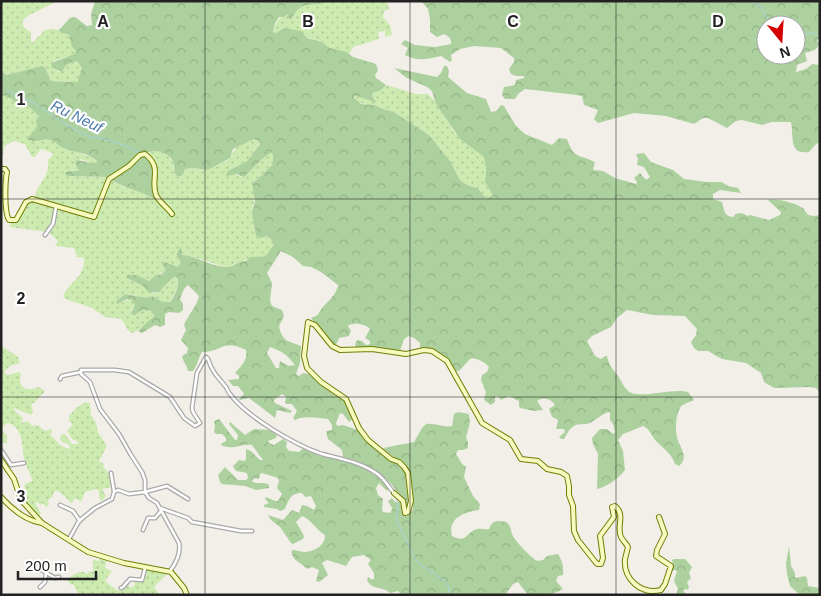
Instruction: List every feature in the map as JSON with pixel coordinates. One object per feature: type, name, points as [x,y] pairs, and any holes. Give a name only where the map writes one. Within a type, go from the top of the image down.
[{"type":"street","points":[[1,169],[7,172],[5,183],[6,212],[9,220],[16,220],[29,199],[94,218],[109,179],[129,166],[140,155],[145,154],[154,162],[156,194],[172,214]]},
{"type":"street","points":[[45,236],[53,224],[56,207]]},
{"type":"street","points":[[60,379],[62,376],[81,372],[84,369],[123,370],[129,372],[170,397],[184,418],[198,426],[200,422],[192,408],[196,376],[206,357],[217,379],[250,413],[278,434],[322,453],[352,461],[375,472],[383,478],[394,493],[403,501],[405,513],[408,512],[411,501],[408,473],[404,467],[368,440],[359,428],[346,399],[321,382],[307,368],[304,352],[308,322],[315,325],[332,346],[340,350],[372,349],[406,354],[424,350],[432,351],[447,361],[482,424],[510,440],[521,459],[538,461],[548,469],[561,472],[567,476],[574,531],[578,540],[597,564],[601,564],[603,558],[600,536],[614,517],[612,507],[615,506],[618,509],[621,518],[621,537],[628,547],[625,562],[628,574],[633,584],[648,591],[661,590],[671,566],[656,556],[665,534],[659,517]]},
{"type":"street","points":[[81,372],[90,382],[100,408],[119,434],[142,472],[145,480],[145,492],[149,498],[157,502],[180,545],[177,560],[171,573]]},
{"type":"street","points":[[1,450],[11,465],[24,463]]},
{"type":"street","points":[[1,460],[14,479],[21,500],[42,523]]},
{"type":"street","points":[[70,539],[80,521],[95,508],[112,500],[114,492],[112,473]]},
{"type":"street","points":[[114,492],[118,490],[129,494],[167,486],[188,499]]},
{"type":"street","points":[[1,497],[25,516],[42,523],[88,552],[145,568],[171,573],[184,588],[187,595]]},
{"type":"street","points":[[60,505],[73,511],[80,521]]},
{"type":"street","points":[[143,530],[147,519],[157,517],[161,510]]},
{"type":"street","points":[[161,510],[188,518],[192,522],[241,531],[252,531]]},
{"type":"street","points":[[34,566],[55,578],[59,576]]},
{"type":"street","points":[[120,588],[132,578],[142,580],[145,568]]},
{"type":"street","points":[[40,587],[45,582],[46,573]]},
{"type":"green space","points":[[1,1],[56,1],[25,19],[24,27],[31,32],[32,43],[45,30],[59,30],[69,35],[76,51],[74,54],[53,61],[52,68],[59,72],[66,65],[77,61],[82,68],[79,82],[51,81],[45,67],[41,66],[7,75],[1,72]]},
{"type":"green space","points":[[95,1],[321,2],[322,4],[301,7],[291,19],[288,18],[288,14],[284,17],[279,17],[273,32],[277,33],[285,28],[301,31],[307,38],[322,42],[330,48],[347,52],[353,57],[376,64],[378,70],[375,75],[376,78],[386,85],[381,90],[373,93],[372,96],[377,103],[357,96],[354,96],[354,98],[361,104],[375,105],[394,112],[429,135],[450,161],[460,180],[467,185],[478,188],[488,198],[493,195],[485,182],[486,169],[484,157],[460,139],[436,104],[432,91],[407,78],[394,68],[437,77],[444,66],[447,66],[449,71],[448,77],[467,93],[486,99],[491,112],[496,111],[501,105],[504,106],[516,126],[525,134],[552,145],[559,138],[567,139],[574,153],[595,162],[593,170],[603,171],[615,178],[636,184],[637,182],[634,178],[640,173],[646,180],[650,177],[644,167],[637,165],[638,159],[636,154],[644,153],[651,162],[673,170],[684,179],[722,182],[728,186],[738,188],[741,193],[720,190],[713,194],[713,199],[722,202],[728,216],[734,217],[735,214],[741,213],[769,220],[780,215],[781,212],[768,200],[781,200],[795,204],[803,208],[808,215],[820,215],[820,392],[816,388],[809,387],[774,388],[764,382],[761,373],[746,363],[722,359],[708,351],[698,351],[691,342],[696,335],[697,329],[685,316],[653,315],[627,310],[617,318],[611,327],[592,336],[587,341],[595,356],[601,359],[607,356],[610,365],[624,387],[632,393],[646,394],[681,391],[688,392],[694,400],[681,407],[676,422],[676,434],[684,456],[679,466],[675,464],[670,454],[655,440],[648,429],[643,426],[623,434],[618,440],[623,451],[625,470],[612,482],[597,489],[598,454],[592,438],[600,429],[607,429],[613,434],[615,432],[610,420],[610,412],[590,423],[574,426],[569,430],[564,439],[561,439],[559,437],[565,432],[564,429],[556,429],[558,421],[552,417],[549,409],[555,405],[549,400],[544,398],[537,401],[543,410],[534,411],[520,408],[519,401],[509,396],[501,400],[498,396],[495,397],[495,402],[491,405],[484,400],[486,392],[481,380],[482,375],[487,372],[489,367],[480,360],[470,359],[459,371],[456,371],[441,355],[434,351],[420,349],[420,343],[409,336],[404,339],[400,351],[358,349],[355,345],[357,340],[362,341],[366,345],[370,344],[370,341],[365,338],[370,329],[359,324],[348,326],[351,331],[349,336],[339,338],[334,345],[311,318],[318,315],[337,290],[338,285],[321,272],[311,267],[303,266],[293,257],[281,251],[267,273],[272,283],[270,301],[272,306],[282,310],[284,316],[279,326],[284,338],[301,346],[300,363],[296,374],[299,376],[303,373],[309,374],[321,385],[344,398],[353,419],[349,422],[340,413],[336,423],[337,426],[343,425],[360,431],[378,450],[403,467],[406,474],[410,501],[406,511],[403,501],[397,492],[382,476],[363,464],[343,457],[342,450],[328,439],[326,431],[332,430],[332,425],[328,419],[307,417],[295,420],[293,418],[297,411],[292,404],[286,404],[286,397],[282,394],[274,400],[275,403],[292,411],[290,413],[277,410],[275,418],[249,398],[238,400],[244,394],[238,386],[233,386],[228,380],[239,379],[239,376],[235,373],[245,360],[246,350],[227,345],[202,352],[193,371],[188,371],[182,356],[187,353],[188,348],[181,340],[186,330],[184,325],[199,296],[188,285],[180,299],[183,304],[183,310],[179,313],[169,312],[165,314],[165,325],[160,327],[155,325],[142,333],[138,331],[154,316],[153,311],[142,310],[133,315],[131,313],[135,305],[132,300],[127,299],[117,304],[116,301],[125,294],[147,298],[152,296],[163,302],[170,302],[174,297],[178,283],[177,277],[174,277],[160,292],[149,293],[143,286],[127,278],[127,275],[137,275],[149,281],[166,270],[162,264],[165,262],[177,267],[181,263],[177,255],[181,246],[182,255],[194,257],[221,267],[229,267],[246,261],[251,257],[267,255],[274,244],[267,236],[261,238],[256,236],[252,213],[255,201],[252,183],[273,164],[273,152],[262,159],[244,177],[236,174],[227,176],[226,174],[247,161],[260,144],[259,141],[254,139],[233,149],[230,158],[212,168],[206,170],[185,169],[183,175],[178,177],[174,173],[173,162],[167,154],[157,151],[146,153],[154,162],[155,167],[158,196],[154,199],[117,183],[109,177],[67,176],[65,173],[79,170],[75,163],[77,160],[92,163],[97,162],[96,160],[89,155],[67,150],[52,141],[33,141],[27,139],[37,127],[36,121],[39,116],[28,106],[20,106],[10,98],[1,95],[1,72],[7,75],[41,66],[45,67],[51,81],[78,82],[82,68],[77,61],[66,65],[62,72],[52,68],[51,63],[74,54],[76,51],[72,47],[69,35],[59,30],[70,18],[75,17],[87,26],[92,25],[91,14]],"holes":[[[270,347],[285,354],[295,365],[289,366],[280,361],[279,368],[276,368],[267,353]]]},
{"type":"green space","points":[[319,1],[387,1],[389,9],[384,11],[383,17],[390,25],[392,35],[385,37],[385,31],[378,32],[379,39],[353,47],[350,53],[330,48],[322,42],[290,29],[285,28],[277,33],[273,32],[276,23],[282,17],[288,14],[291,19],[301,7],[322,4]]},
{"type":"green space","points":[[421,1],[820,1],[820,38],[817,40],[819,45],[815,50],[806,53],[806,15],[756,15],[756,65],[797,65],[796,72],[806,69],[812,64],[820,65],[820,142],[809,152],[798,151],[793,143],[791,122],[772,122],[762,125],[742,120],[736,121],[727,128],[708,118],[703,118],[694,124],[666,116],[634,113],[598,123],[594,119],[598,110],[584,105],[582,96],[525,89],[515,99],[505,99],[502,95],[504,87],[515,85],[516,80],[524,78],[524,76],[511,74],[509,69],[514,62],[514,58],[501,48],[474,46],[460,49],[451,55],[452,60],[450,62],[441,56],[419,59],[405,55],[408,48],[401,44],[405,40],[415,45],[435,47],[451,44],[450,39],[444,34],[437,37],[430,32],[428,9]]},
{"type":"green space","points":[[386,85],[416,94],[428,94],[434,100],[455,133],[484,157],[485,179],[493,195],[488,198],[476,187],[467,185],[460,180],[450,161],[429,135],[394,112],[375,105],[358,103],[354,98],[354,95],[376,102],[372,96],[373,93],[381,90]]},
{"type":"green space","points":[[1,95],[10,97],[20,106],[28,106],[38,114],[37,127],[32,134],[42,140],[52,140],[65,149],[92,157],[97,162],[92,163],[80,159],[77,166],[79,170],[71,170],[69,176],[109,177],[118,184],[154,199],[158,196],[156,183],[146,153],[157,151],[166,153],[173,162],[174,174],[178,177],[183,175],[185,169],[203,170],[212,168],[228,160],[236,148],[248,140],[257,139],[260,143],[247,161],[228,171],[241,177],[269,153],[273,152],[273,164],[252,183],[255,195],[252,213],[255,224],[254,230],[271,239],[274,244],[268,255],[236,263],[229,267],[182,255],[183,249],[179,265],[154,276],[149,281],[143,278],[127,278],[143,286],[152,294],[160,292],[174,277],[177,277],[176,290],[169,302],[163,302],[152,296],[143,298],[131,295],[126,295],[116,301],[122,302],[130,299],[135,302],[131,310],[135,315],[142,310],[155,313],[145,325],[132,333],[121,319],[105,317],[92,308],[65,299],[63,296],[82,270],[84,258],[77,257],[74,248],[55,246],[58,241],[48,232],[9,227],[22,204],[30,197],[35,196],[46,176],[48,160],[53,153],[42,149],[35,157],[32,157],[25,144],[14,141],[4,146],[3,155],[1,156]]},
{"type":"green space","points":[[1,346],[17,356],[20,361],[18,364],[8,368],[4,373],[8,375],[19,372],[21,374],[20,383],[24,388],[39,387],[45,391],[31,404],[33,411],[31,415],[14,408],[23,418],[21,423],[28,421],[32,426],[37,425],[45,431],[51,429],[50,435],[61,445],[70,449],[69,445],[61,441],[60,438],[62,434],[65,434],[72,444],[78,444],[67,431],[73,424],[69,421],[69,416],[85,402],[90,403],[91,415],[96,423],[98,432],[107,446],[99,461],[104,464],[103,467],[110,474],[112,487],[102,489],[106,496],[102,501],[99,498],[99,491],[96,489],[85,492],[81,502],[76,498],[71,503],[60,492],[55,491],[48,500],[49,505],[46,507],[43,503],[40,505],[38,502],[35,503],[41,513],[38,517],[22,499],[25,484],[32,481],[25,462],[20,434],[17,429],[8,423],[3,426],[3,432],[7,435],[7,443],[3,443],[1,438]]},
{"type":"green space","points":[[458,412],[469,414],[470,422],[466,438],[468,448],[458,450],[456,454],[466,467],[464,477],[473,496],[480,504],[479,510],[463,514],[455,520],[451,530],[452,536],[461,539],[473,530],[489,529],[496,521],[506,522],[517,542],[536,560],[543,560],[547,556],[558,554],[561,559],[563,575],[558,576],[556,581],[563,589],[551,594],[528,595],[518,582],[513,584],[505,595],[402,595],[398,591],[390,593],[369,583],[368,577],[372,580],[374,579],[374,573],[368,564],[371,560],[364,555],[352,557],[346,566],[327,560],[322,563],[328,575],[319,582],[316,581],[319,570],[312,567],[307,569],[294,559],[292,550],[305,552],[316,549],[325,539],[325,535],[302,516],[296,522],[304,536],[303,539],[293,544],[268,515],[283,520],[292,510],[299,513],[302,505],[314,510],[316,506],[311,496],[305,497],[302,493],[295,494],[287,503],[285,509],[280,511],[264,507],[264,505],[269,503],[265,499],[266,497],[278,501],[282,494],[277,488],[278,478],[260,474],[259,479],[254,478],[252,481],[267,484],[269,488],[256,490],[245,486],[222,484],[218,475],[225,467],[238,480],[246,480],[248,478],[247,473],[236,471],[233,466],[239,460],[246,460],[246,449],[251,451],[260,460],[263,460],[252,445],[223,446],[221,444],[226,441],[226,438],[222,434],[214,432],[214,421],[219,419],[235,440],[237,440],[238,435],[229,424],[230,422],[245,435],[254,429],[270,430],[277,435],[276,438],[268,441],[269,443],[274,445],[283,439],[287,442],[286,447],[289,451],[299,452],[303,448],[322,456],[341,459],[364,468],[383,480],[389,489],[387,491],[379,483],[376,488],[378,495],[383,499],[383,512],[391,513],[392,508],[388,501],[392,498],[395,502],[400,502],[402,512],[406,515],[413,510],[412,485],[408,472],[402,462],[383,448],[414,442],[426,424],[452,426],[454,414]]},
{"type":"green space","points":[[789,546],[791,566],[795,573],[795,578],[805,576],[808,586],[820,588],[820,595],[800,595],[790,586],[786,564]]},
{"type":"green space","points":[[100,558],[107,559],[105,568],[112,571],[105,581],[118,591],[127,584],[131,588],[135,585],[136,581],[142,582],[146,569],[168,573],[154,587],[160,595],[79,595],[73,584],[71,585],[67,580],[77,573],[88,574],[89,571],[93,572],[93,560],[99,561]]},
{"type":"green space","points":[[685,559],[692,567],[689,573],[691,578],[687,582],[688,590],[683,590],[686,595],[676,595],[678,589],[674,581],[677,571],[670,571],[673,565],[672,560]]},
{"type":"waterway","points":[[752,1],[760,6],[765,15]]},
{"type":"waterway","points":[[806,34],[814,33],[820,36]]},
{"type":"waterway","name":"Ru Neuf","points":[[7,91],[32,102],[73,129],[90,137],[121,144],[141,153]]},
{"type":"waterway","name":"Ru Neuf","points":[[396,497],[398,505],[396,518],[414,557],[421,565],[445,581],[449,587],[448,595]]}]
